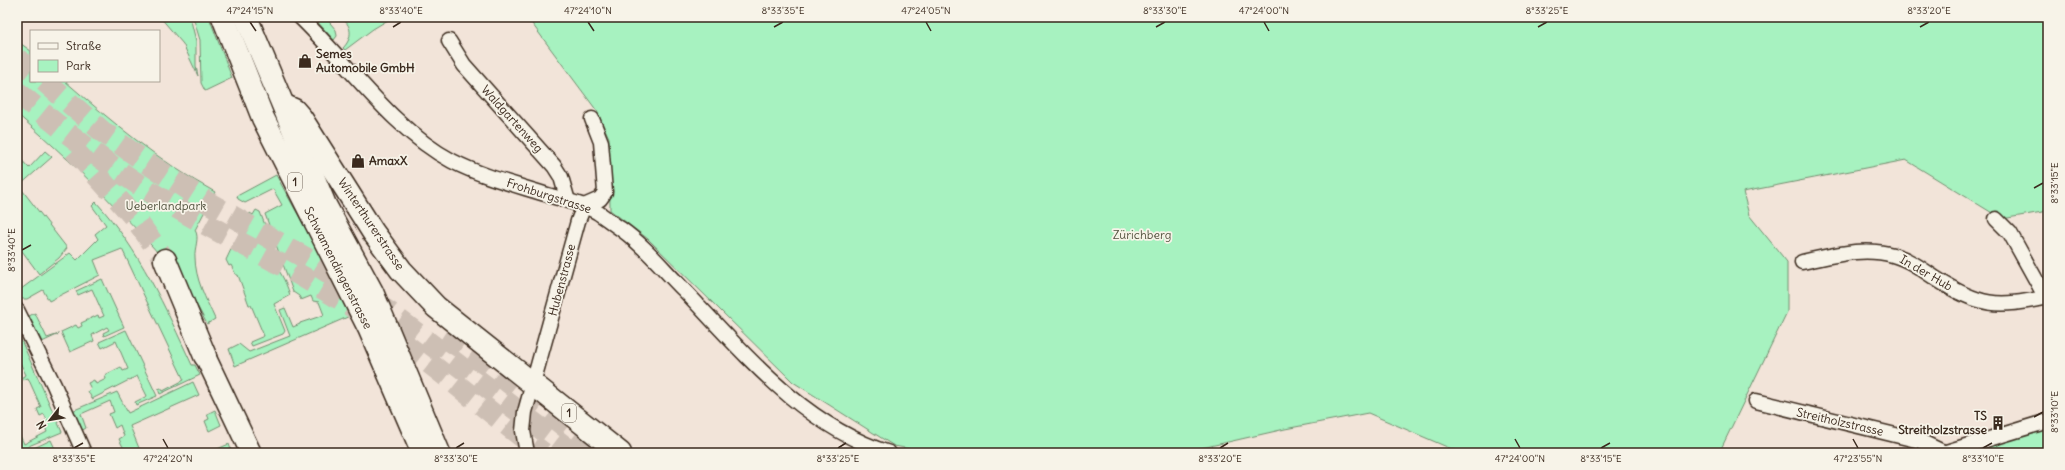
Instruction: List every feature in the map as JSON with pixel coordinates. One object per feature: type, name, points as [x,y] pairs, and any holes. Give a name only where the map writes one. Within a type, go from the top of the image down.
[{"type":"main road","name":"Schwamendingenstrasse","points":[[224,17],[263,118],[369,328],[423,453]]},
{"type":"main road","name":"Winterthurerstrasse","points":[[246,17],[285,106],[294,110],[301,118],[373,232],[401,270],[436,307],[620,453]]},
{"type":"main road","name":"Schwamendingenstrasse","points":[[285,106],[325,205],[372,292],[439,453]]},
{"type":"main road","points":[[263,118],[274,110],[285,106]]},
{"type":"main road","points":[[165,260],[205,356]]},
{"type":"street","name":"Frohburgstrasse","points":[[300,17],[386,108],[427,146],[451,160],[483,175],[584,206],[598,213],[642,247],[747,359],[791,398],[830,426],[873,448],[889,453]]},
{"type":"street","name":"Waldgartenweg","points":[[449,41],[464,65],[554,166],[561,177],[568,201]]},
{"type":"street","points":[[584,206],[600,198],[605,192],[601,142],[592,119]]},
{"type":"street","name":"Hubenstrasse","points":[[527,453],[523,442],[523,431],[532,384],[578,221],[584,206]]},
{"type":"street","points":[[1996,219],[2010,233],[2047,298]]},
{"type":"street","name":"In der Hub","points":[[1802,262],[1858,250],[1893,254],[1908,261],[1956,292],[1975,300],[2006,304],[2022,303],[2047,298]]},
{"type":"street","points":[[17,310],[54,385],[84,453]]},
{"type":"street","points":[[205,356],[229,410],[251,453]]},
{"type":"street","name":"Streitholzstrasse","points":[[1756,401],[1920,441],[1944,453]]},
{"type":"street","points":[[1944,453],[2048,421]]},
{"type":"green space","points":[[160,17],[190,17],[196,41],[196,66],[198,76],[183,44]]},
{"type":"green space","points":[[193,17],[209,17],[232,78],[205,91],[201,83],[200,40]]},
{"type":"green space","points":[[313,17],[325,17],[336,30],[337,36],[334,40]]},
{"type":"green space","points":[[339,17],[393,17],[373,29],[345,50],[343,48],[349,40],[350,31],[347,23]]},
{"type":"green space","name":"Zürichberg","points":[[527,17],[2048,17],[2048,211],[2002,219],[1906,160],[1743,192],[1749,215],[1787,262],[1787,312],[1719,453],[1461,453],[1368,413],[1285,429],[1206,447],[1167,453],[931,453],[894,446],[793,382],[648,239],[610,210],[609,138],[597,111]]},
{"type":"green space","name":"Ueberlandpark","points":[[17,41],[30,50],[30,82],[66,82],[137,141],[175,168],[215,192],[195,230],[197,240],[195,265],[199,281],[215,319],[207,324],[189,293],[143,236],[106,197],[17,114]]},
{"type":"green space","points":[[45,151],[52,157],[19,186],[67,248],[59,258],[39,274],[17,244],[17,155],[29,168]]},
{"type":"green space","points":[[276,175],[315,245],[350,316],[235,366],[229,349],[239,344],[249,352],[290,336],[280,310],[285,308],[293,327],[300,323],[324,315],[319,302],[313,301],[311,296],[301,300],[299,296],[293,292],[265,214],[282,205],[273,189],[245,203],[238,199],[237,196]]},
{"type":"green space","points":[[96,202],[112,220],[139,259],[172,322],[192,365],[195,365],[200,375],[160,394],[158,389],[161,388],[163,391],[184,380],[122,249],[94,260],[100,275],[49,301],[43,290],[27,299],[19,299],[17,292],[70,253],[77,260],[98,239],[95,234],[106,225],[92,206]]},
{"type":"green space","points":[[256,210],[260,212],[276,254],[271,258],[280,272],[290,295],[274,304],[285,331],[283,334],[252,346],[250,342],[264,336],[251,305],[249,305],[238,275],[236,275],[231,265],[229,266],[226,260],[234,243],[236,244],[250,213],[253,215]]},
{"type":"green space","points":[[102,279],[124,327],[104,336],[103,333],[109,330],[107,327],[92,335],[94,341],[70,352],[61,332],[76,325],[78,328],[82,326],[81,323],[98,315],[99,318],[104,316],[92,289],[78,295],[76,291]]},
{"type":"green space","points":[[35,313],[47,338],[59,334],[42,342],[29,316]]},
{"type":"green space","points":[[126,330],[157,396],[136,405],[135,402],[147,396],[137,376],[92,399],[88,391],[91,389],[88,383],[94,380],[96,384],[106,379],[105,375],[121,367],[123,371],[128,369],[116,341],[102,348],[99,342]]},
{"type":"green space","points":[[17,331],[62,432],[31,445],[21,451],[17,442],[17,429],[24,444],[47,432],[43,422],[47,420],[44,414],[40,416],[37,409],[41,407],[28,378],[23,380],[22,377],[26,375],[17,356]]},
{"type":"green space","points":[[193,382],[199,395],[130,426],[141,453],[126,453],[119,439],[124,436],[120,425],[115,428],[109,414],[114,412],[110,401],[81,414],[86,428],[81,431],[72,411],[117,392],[128,413]]},
{"type":"green space","points":[[215,410],[221,425],[209,431],[205,421],[209,419],[207,414]]},
{"type":"green space","points":[[2048,427],[2048,453],[1962,453]]},
{"type":"green space","points":[[51,440],[57,453],[36,453],[34,448]]},
{"type":"green space","points":[[229,444],[232,453],[208,453]]},
{"type":"tunnel","points":[[17,59],[30,69]]},
{"type":"tunnel","points":[[45,82],[103,132],[147,163],[207,202],[309,260],[390,313],[573,453]]},
{"type":"tunnel","points":[[17,92],[59,126],[132,180],[180,210],[327,291],[383,328],[543,453]]},
{"type":"tunnel","points":[[74,150],[134,217],[165,260]]},
{"type":"tunnel","points":[[443,336],[485,364],[599,453]]},
{"type":"place","name":"Semes Automobile GmbH","points":[[305,61]]},
{"type":"place","name":"AmaxX","points":[[358,161]]},
{"type":"place","name":"TS Streitholzstrasse","points":[[1998,423]]}]
